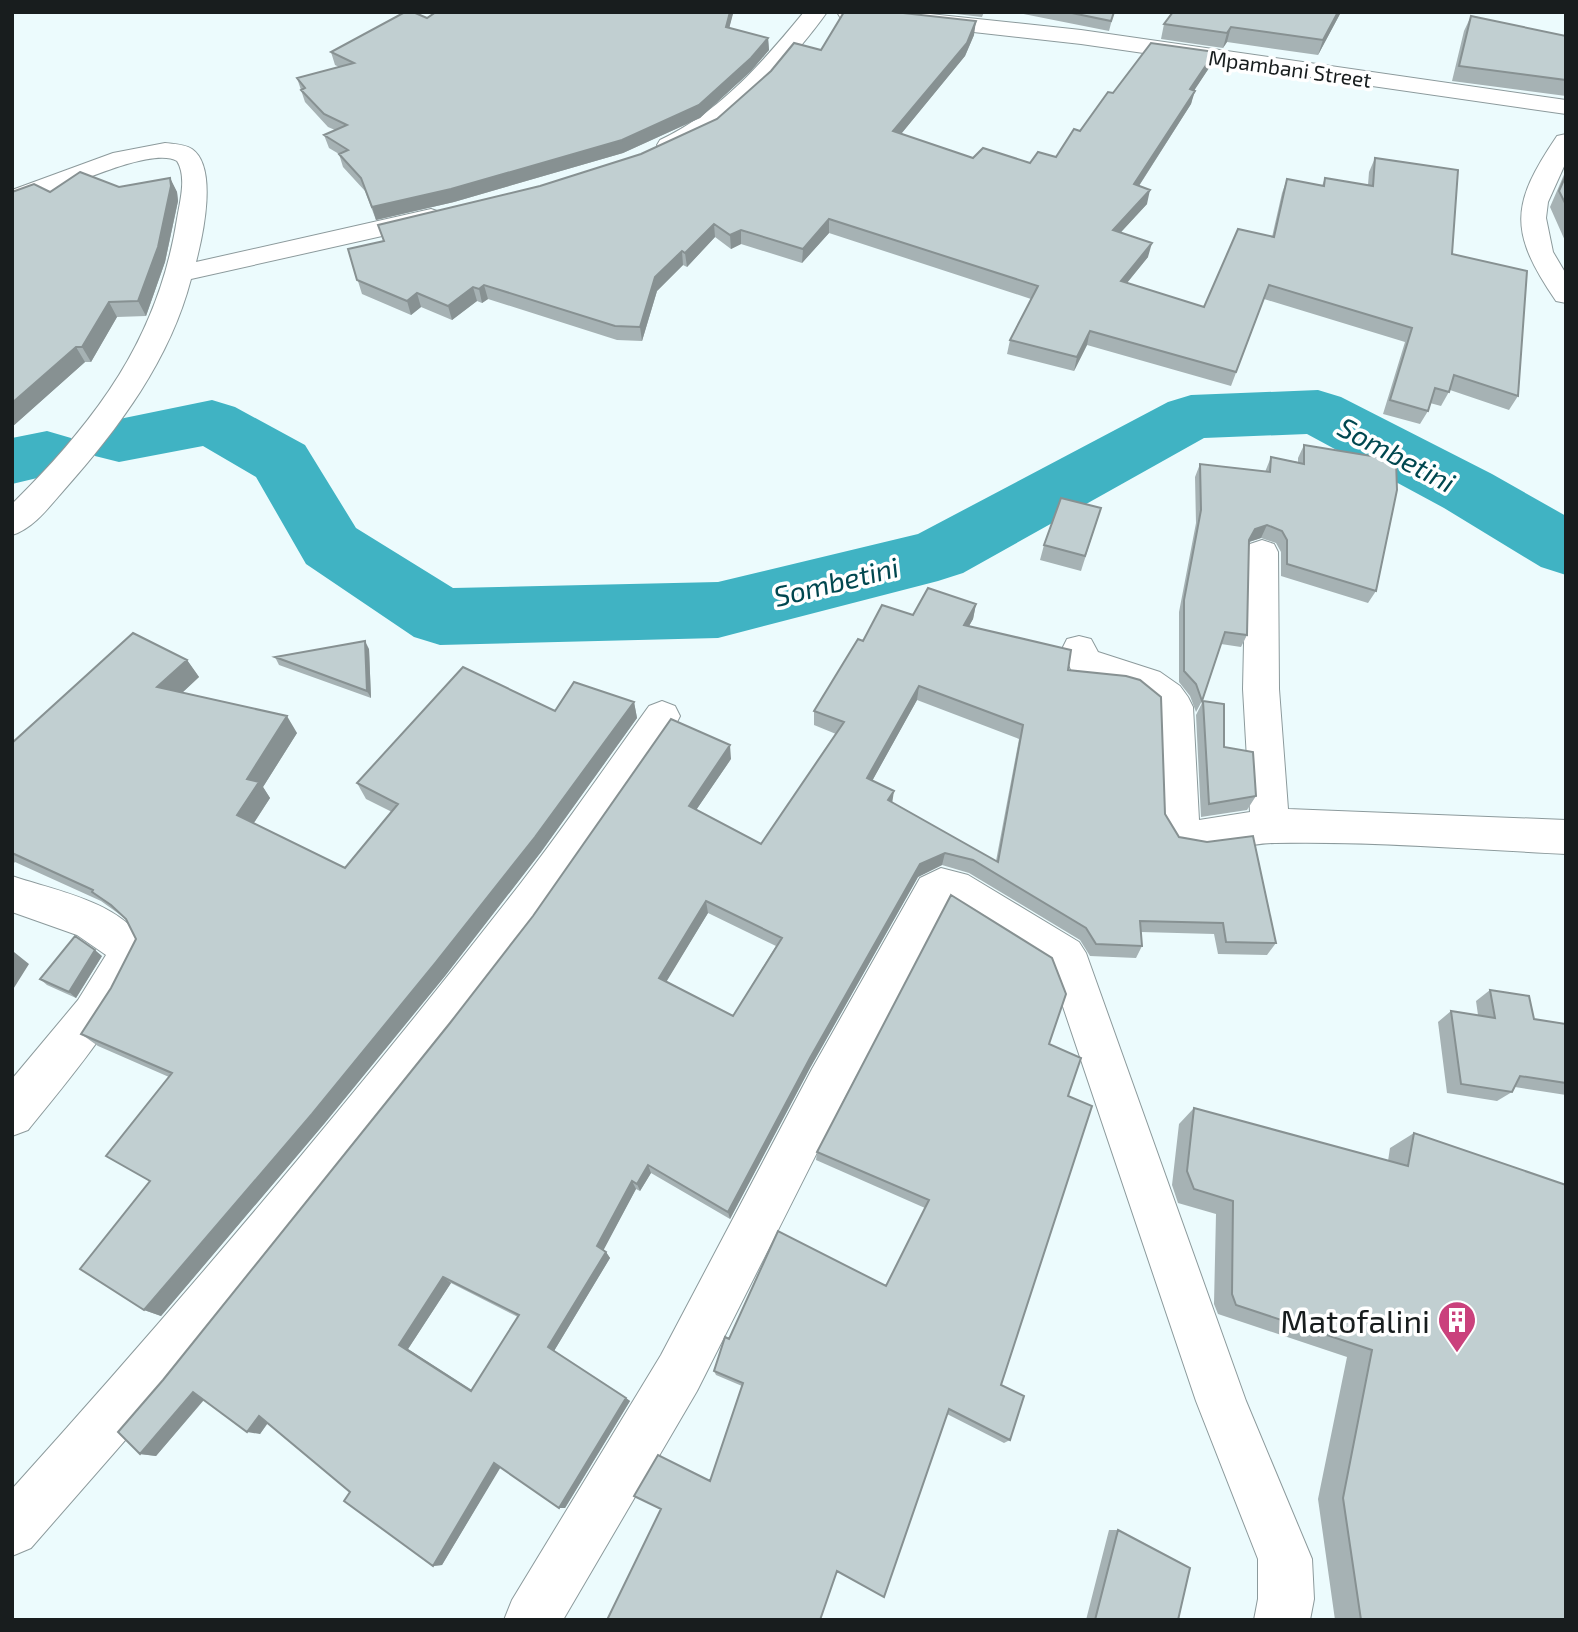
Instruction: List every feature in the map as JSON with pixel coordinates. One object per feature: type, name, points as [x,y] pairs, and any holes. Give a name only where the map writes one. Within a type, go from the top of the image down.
[{"type":"street","points":[[645,155],[709,125],[726,111],[761,78],[816,12]]},
{"type":"street","name":"Mpambani Street","points":[[848,12],[1080,37],[1566,107]]},
{"type":"street","points":[[1080,37],[1094,12]]},
{"type":"street","points":[[1566,141],[1532,204],[1534,240],[1544,264],[1566,295]]},
{"type":"street","points":[[12,199],[130,156],[154,150],[176,151],[189,158],[195,171],[190,234],[181,273],[170,309],[145,363],[102,426],[39,497],[12,523]]},
{"type":"street","points":[[181,273],[458,212]]},
{"type":"street","points":[[1262,552],[1260,675],[1265,781],[1271,826]]},
{"type":"street","points":[[1079,649],[1084,662],[1134,677],[1168,694],[1175,707],[1180,827],[1188,836],[1271,826],[1566,837]]},
{"type":"street","points":[[12,1529],[158,1364],[440,1018],[522,913],[662,716]]},
{"type":"street","points":[[533,1620],[679,1373],[828,1084],[934,890],[942,886],[954,887],[1064,955],[1071,967],[1221,1401],[1285,1559],[1286,1599],[1282,1620]]},
{"type":"street","points":[[12,894],[105,928],[121,939],[128,951],[124,963],[100,1003],[12,1114]]},
{"type":"building","points":[[405,12],[413,12],[427,18],[436,12],[730,12],[726,27],[768,38],[751,58],[699,105],[622,140],[451,189],[372,207],[361,178],[339,154],[348,150],[324,135],[347,125],[324,114],[301,90],[305,88],[297,78],[354,63],[331,52]]},
{"type":"building","points":[[844,12],[894,12],[976,21],[967,43],[893,131],[973,158],[983,148],[1030,163],[1038,152],[1056,157],[1074,129],[1080,131],[1108,92],[1113,93],[1151,43],[1215,52],[1190,89],[1195,91],[1134,184],[1150,190],[1113,230],[1152,243],[1121,281],[1204,307],[1238,229],[1274,237],[1287,179],[1324,186],[1325,178],[1373,186],[1375,158],[1458,170],[1452,254],[1527,271],[1518,396],[1454,375],[1449,392],[1435,388],[1428,411],[1390,400],[1412,328],[1269,285],[1236,372],[1090,331],[1077,357],[1010,340],[1038,286],[829,219],[803,249],[741,230],[730,235],[714,224],[685,253],[682,251],[655,277],[640,327],[615,326],[484,285],[479,289],[473,287],[448,306],[417,293],[407,301],[357,280],[348,249],[384,241],[378,225],[540,186],[641,154],[717,119],[771,71],[794,43],[821,50]]},
{"type":"building","points":[[1067,12],[1114,12],[1111,21]]},
{"type":"building","points":[[1173,12],[1338,12],[1323,40],[1231,27],[1227,33],[1164,24]]},
{"type":"building","points":[[1471,16],[1566,36],[1566,80],[1459,66]]},
{"type":"building","points":[[80,172],[119,187],[170,178],[171,186],[158,247],[138,301],[109,302],[82,347],[76,347],[12,403],[12,192],[34,184],[50,192]]},
{"type":"building","points":[[1566,175],[1566,205],[1559,191]]},
{"type":"building","points":[[1304,445],[1396,460],[1397,490],[1376,591],[1287,564],[1287,540],[1282,531],[1267,525],[1255,529],[1249,540],[1247,635],[1225,632],[1202,701],[1196,684],[1184,671],[1184,600],[1201,510],[1200,464],[1270,472],[1271,457],[1304,464]]},
{"type":"building","points":[[1061,498],[1101,508],[1085,556],[1044,545]]},
{"type":"building","points":[[928,588],[976,604],[964,625],[1071,650],[1068,670],[1140,680],[1161,697],[1165,814],[1179,837],[1207,842],[1253,836],[1276,943],[1226,942],[1223,923],[1140,921],[1142,946],[1096,944],[1086,928],[973,860],[945,853],[920,864],[810,1058],[728,1212],[648,1165],[637,1184],[632,1181],[597,1246],[606,1252],[548,1347],[626,1398],[559,1508],[494,1463],[433,1566],[344,1501],[350,1492],[259,1416],[247,1432],[193,1392],[140,1454],[118,1432],[163,1380],[533,916],[671,719],[730,745],[689,806],[761,844],[844,722],[814,711],[858,639],[863,641],[882,605],[913,615]],"holes":[[[919,686],[1023,725],[998,862],[888,800],[894,791],[867,778]],[[706,901],[782,938],[733,1016],[659,978]],[[443,1277],[519,1315],[471,1391],[399,1345]]]},
{"type":"building","points":[[133,633],[187,660],[157,687],[287,716],[247,779],[259,782],[237,815],[345,868],[398,804],[357,783],[463,667],[555,711],[574,682],[634,702],[535,837],[436,962],[312,1114],[144,1310],[80,1269],[150,1181],[106,1156],[172,1073],[81,1034],[111,988],[136,939],[126,919],[92,892],[93,890],[12,853],[12,743]]},
{"type":"building","points":[[365,641],[367,691],[275,657]]},
{"type":"building","points":[[1203,701],[1224,704],[1224,747],[1253,752],[1256,796],[1209,804]]},
{"type":"building","points":[[951,895],[1052,958],[1066,994],[1049,1044],[1081,1058],[1068,1096],[1092,1106],[1001,1385],[1024,1396],[1010,1440],[949,1409],[884,1597],[837,1571],[820,1620],[607,1620],[661,1509],[634,1496],[658,1455],[710,1481],[743,1383],[714,1371],[725,1337],[729,1339],[778,1231],[886,1286],[929,1200],[817,1152]]},
{"type":"building","points":[[75,936],[95,950],[69,992],[40,979]]},
{"type":"building","points":[[1490,990],[1529,996],[1534,1019],[1566,1024],[1566,1083],[1520,1076],[1512,1092],[1461,1084],[1451,1011],[1495,1018]]},
{"type":"building","name":"Matofalini","points":[[1194,1108],[1408,1166],[1414,1133],[1566,1185],[1566,1620],[1361,1620],[1343,1498],[1372,1350],[1236,1305],[1232,1294],[1233,1201],[1194,1189],[1187,1171]]},
{"type":"building","points":[[1118,1530],[1190,1568],[1178,1620],[1095,1620]]},
{"type":"waterway","name":"Sombetini","points":[[119,440],[212,422],[281,461],[331,546],[440,617],[718,610],[938,555],[1191,417],[1318,412],[1468,491],[1566,549]]},
{"type":"waterway","name":"Sombetini","points":[[12,461],[47,454]]},
{"type":"place","name":"Matofalini","points":[[1457,1354]]}]
